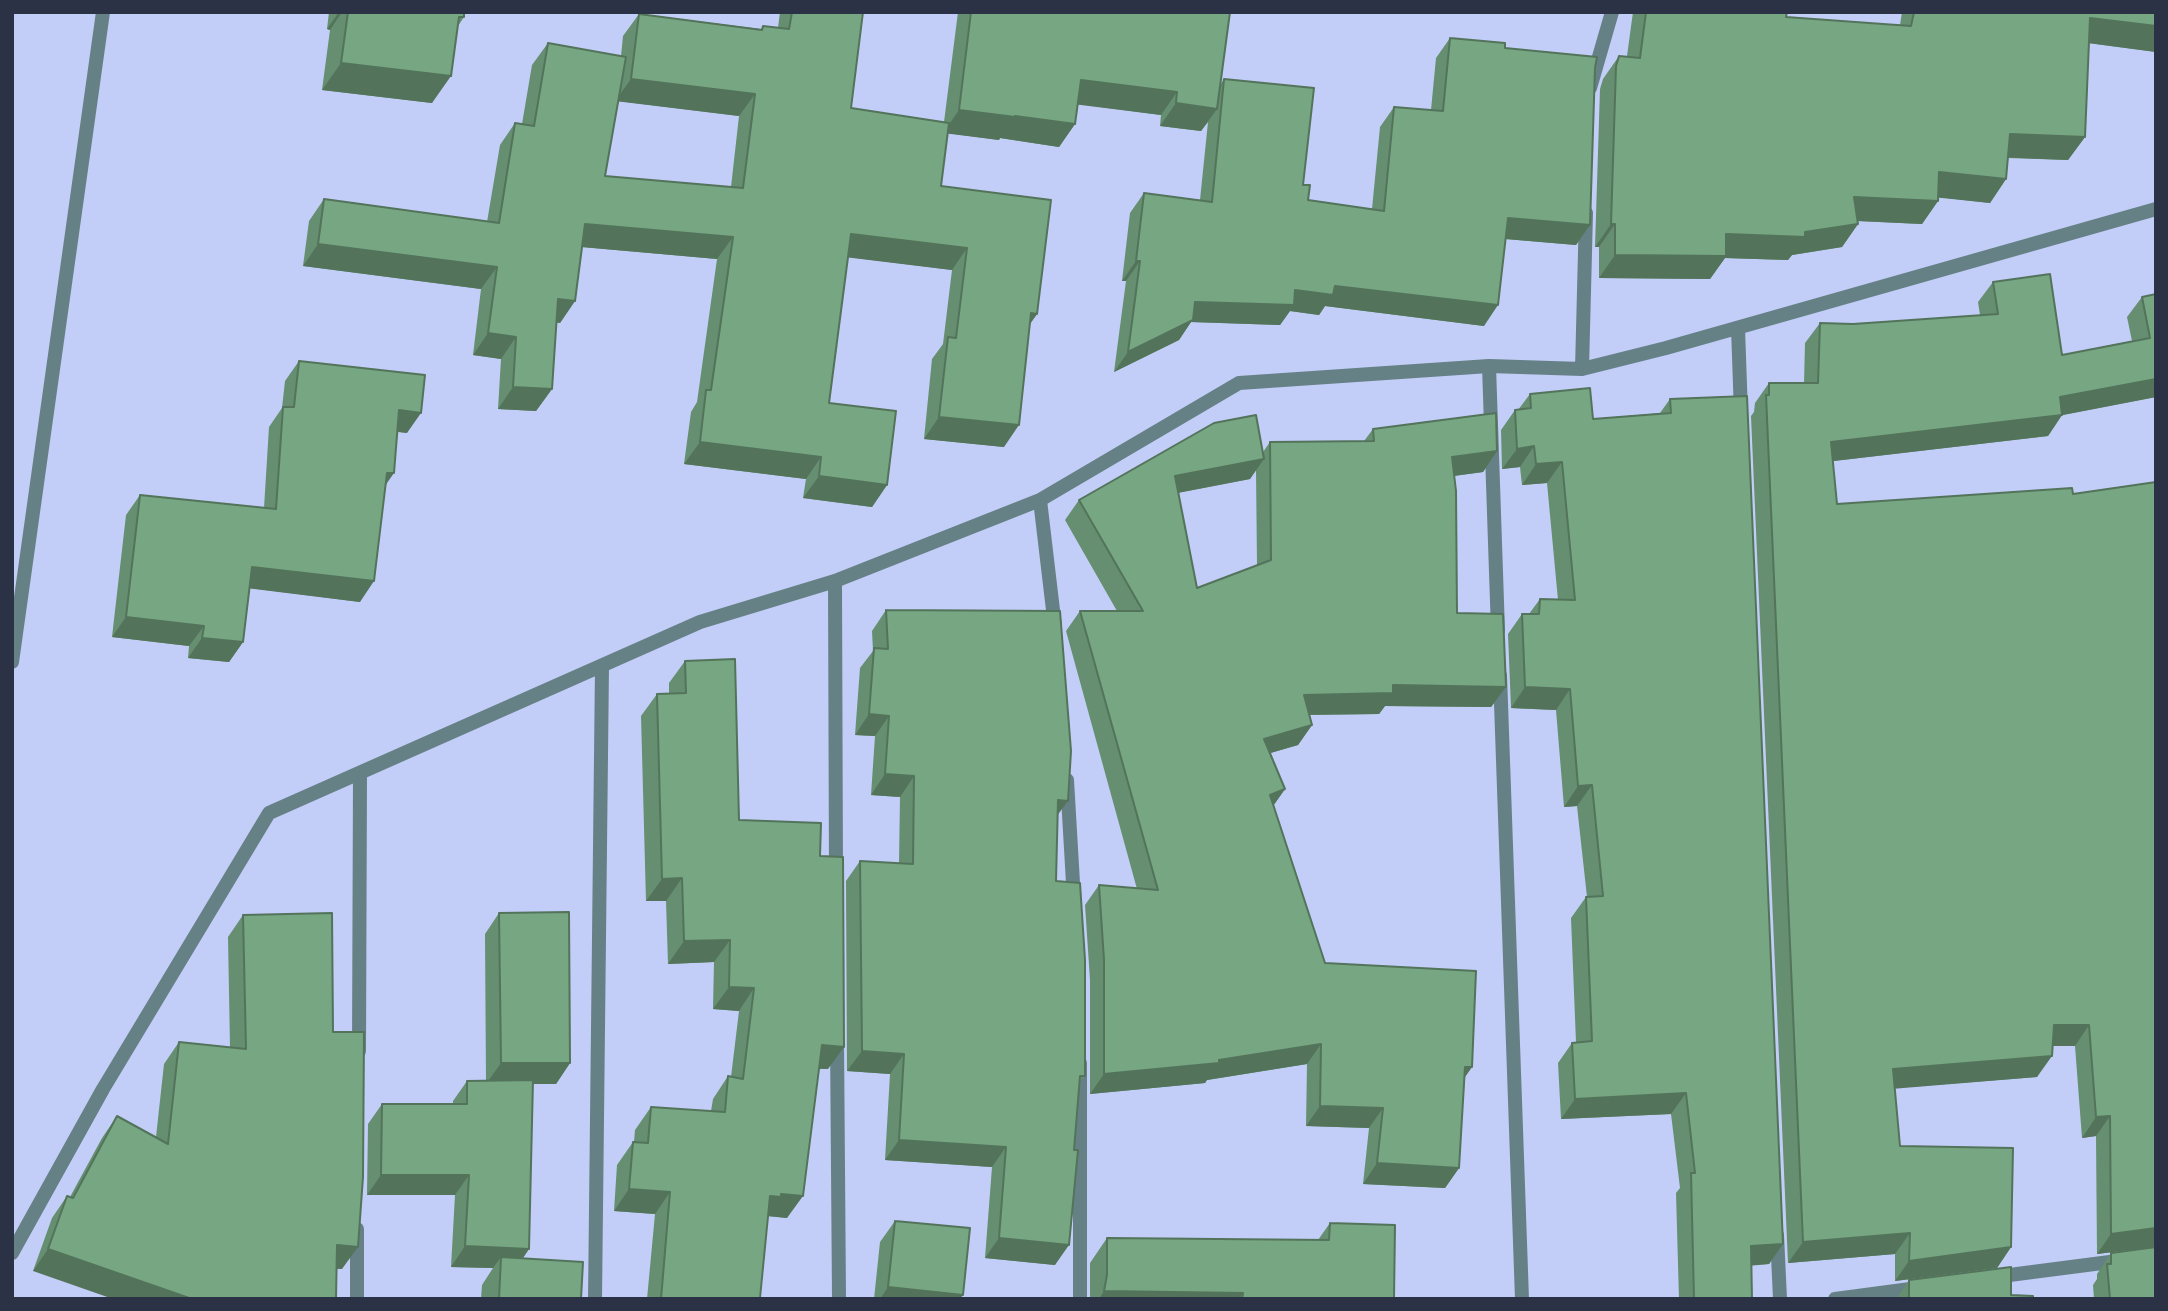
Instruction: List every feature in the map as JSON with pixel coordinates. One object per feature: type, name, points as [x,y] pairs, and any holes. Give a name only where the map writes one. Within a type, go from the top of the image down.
[{"type":"street","points":[[12,662],[103,12]]},
{"type":"street","points":[[1589,101],[1590,88],[1612,12]]},
{"type":"street","points":[[1581,369],[1587,195]]},
{"type":"street","points":[[12,1253],[103,1089],[269,813],[700,622],[835,581],[1040,500],[1239,383],[1489,366],[1581,369],[1738,328],[2156,209]]},
{"type":"street","points":[[1738,328],[1742,425]]},
{"type":"street","points":[[1489,366],[1522,1299]]},
{"type":"street","points":[[1040,500],[1057,646]]},
{"type":"street","points":[[835,581],[836,885]]},
{"type":"street","points":[[595,1299],[601,666]]},
{"type":"street","points":[[1066,771],[1075,911]]},
{"type":"street","points":[[359,1059],[360,773]]},
{"type":"street","points":[[837,1023],[839,1299]]},
{"type":"street","points":[[1080,1049],[1080,1299]]},
{"type":"street","points":[[357,1299],[358,1209]]},
{"type":"street","points":[[1776,1216],[1780,1299]]},
{"type":"street","points":[[1982,1279],[2156,1256]]},
{"type":"street","points":[[1835,1299],[1928,1286]]},
{"type":"building","points":[[348,12],[464,12],[464,17],[459,17],[451,76],[341,63]]},
{"type":"building","points":[[792,12],[863,12],[851,108],[949,123],[941,186],[1051,200],[1037,314],[1031,313],[1019,425],[939,417],[948,337],[956,338],[967,248],[851,234],[829,403],[896,411],[887,485],[819,476],[821,457],[700,442],[706,390],[711,390],[733,237],[585,224],[575,301],[558,299],[552,389],[513,387],[516,337],[488,333],[497,267],[318,244],[324,199],[499,223],[515,123],[534,126],[548,43],[626,57],[605,176],[743,188],[755,94],[631,79],[639,14],[762,30],[763,26],[789,29]]},
{"type":"building","points":[[971,12],[1230,12],[1217,109],[1176,103],[1177,92],[1081,80],[1075,124],[959,110]]},
{"type":"building","points":[[1646,12],[1787,12],[1786,17],[1911,26],[1914,12],[2156,12],[2156,26],[2090,18],[2085,137],[2010,134],[2006,179],[1939,172],[1938,201],[1854,197],[1858,224],[1805,232],[1805,237],[1726,234],[1726,256],[1615,255],[1615,224],[1611,224],[1616,66],[1619,56],[1640,58]]},
{"type":"building","points":[[1450,38],[1505,43],[1505,48],[1597,57],[1590,225],[1508,218],[1498,305],[1335,286],[1333,295],[1295,290],[1294,305],[1195,302],[1193,320],[1128,352],[1140,261],[1136,261],[1144,193],[1212,202],[1224,79],[1314,88],[1303,185],[1310,185],[1308,200],[1384,211],[1394,107],[1443,111]]},
{"type":"building","points":[[2050,274],[2062,355],[2150,338],[2142,297],[2156,294],[2156,379],[2060,397],[2062,415],[1831,442],[1837,504],[2072,488],[2073,494],[2156,482],[2156,1228],[2111,1234],[2110,1116],[2096,1117],[2089,1025],[2054,1025],[2052,1056],[1893,1069],[1900,1146],[2013,1148],[2011,1247],[1909,1261],[1910,1233],[1803,1242],[1766,395],[1769,395],[1769,383],[1818,383],[1820,323],[1853,324],[1998,314],[1993,282]]},
{"type":"building","points":[[299,361],[425,375],[421,413],[399,410],[394,473],[387,473],[374,581],[252,567],[243,642],[202,638],[204,626],[126,617],[140,495],[276,509],[283,407],[294,407]]},
{"type":"building","points":[[1590,388],[1593,419],[1671,413],[1670,399],[1747,396],[1783,1244],[1751,1246],[1752,1299],[1694,1299],[1691,1173],[1695,1173],[1686,1093],[1575,1099],[1572,1043],[1592,1041],[1586,897],[1603,896],[1592,785],[1578,786],[1570,689],[1525,687],[1522,614],[1539,614],[1540,599],[1575,600],[1562,462],[1536,464],[1534,446],[1517,449],[1515,410],[1531,408],[1530,394]]},
{"type":"building","points":[[1496,413],[1497,451],[1452,457],[1456,491],[1457,613],[1503,614],[1506,687],[1393,685],[1393,693],[1304,695],[1312,725],[1264,739],[1285,789],[1270,795],[1325,963],[1476,971],[1472,1067],[1465,1067],[1459,1168],[1377,1163],[1383,1108],[1320,1106],[1321,1044],[1219,1060],[1219,1063],[1104,1074],[1104,960],[1099,885],[1158,890],[1080,611],[1143,611],[1079,500],[1214,423],[1256,415],[1264,459],[1175,476],[1197,588],[1271,560],[1270,442],[1374,441],[1373,429]]},
{"type":"building","points":[[886,610],[1060,611],[1071,751],[1068,801],[1058,800],[1056,881],[1080,883],[1085,960],[1085,1076],[1080,1076],[1074,1150],[1078,1150],[1069,1245],[999,1238],[1006,1147],[899,1140],[904,1054],[862,1051],[860,861],[913,864],[914,776],[885,774],[889,716],[869,714],[874,648],[888,649]]},
{"type":"building","points":[[735,659],[739,820],[821,823],[820,856],[843,857],[844,1047],[822,1045],[803,1196],[770,1196],[760,1298],[778,1299],[661,1299],[670,1192],[629,1189],[633,1142],[648,1143],[651,1107],[725,1112],[728,1076],[743,1079],[754,988],[729,987],[730,940],[684,941],[682,878],[662,879],[657,694],[686,693],[685,661]]},
{"type":"building","points":[[569,912],[570,1063],[501,1063],[499,913]]},
{"type":"building","points":[[332,913],[333,1032],[364,1032],[363,1177],[358,1247],[337,1245],[336,1299],[192,1299],[48,1249],[67,1196],[73,1198],[117,1116],[168,1144],[179,1042],[246,1049],[243,915]]},
{"type":"building","points":[[533,1080],[529,1249],[465,1246],[469,1175],[381,1175],[382,1104],[467,1104],[467,1081]]},
{"type":"building","points":[[895,1221],[970,1228],[963,1295],[888,1287]]},
{"type":"building","points":[[1330,1223],[1395,1225],[1394,1299],[1242,1299],[1243,1293],[1104,1291],[1107,1238],[1329,1240]]},
{"type":"building","points":[[2156,1247],[2156,1299],[2110,1299],[2107,1264],[2111,1264],[2111,1253]]},
{"type":"building","points":[[501,1257],[583,1262],[581,1299],[499,1299]]},
{"type":"building","points":[[2011,1267],[2011,1295],[2033,1296],[2033,1299],[1909,1299],[1909,1280]]}]
